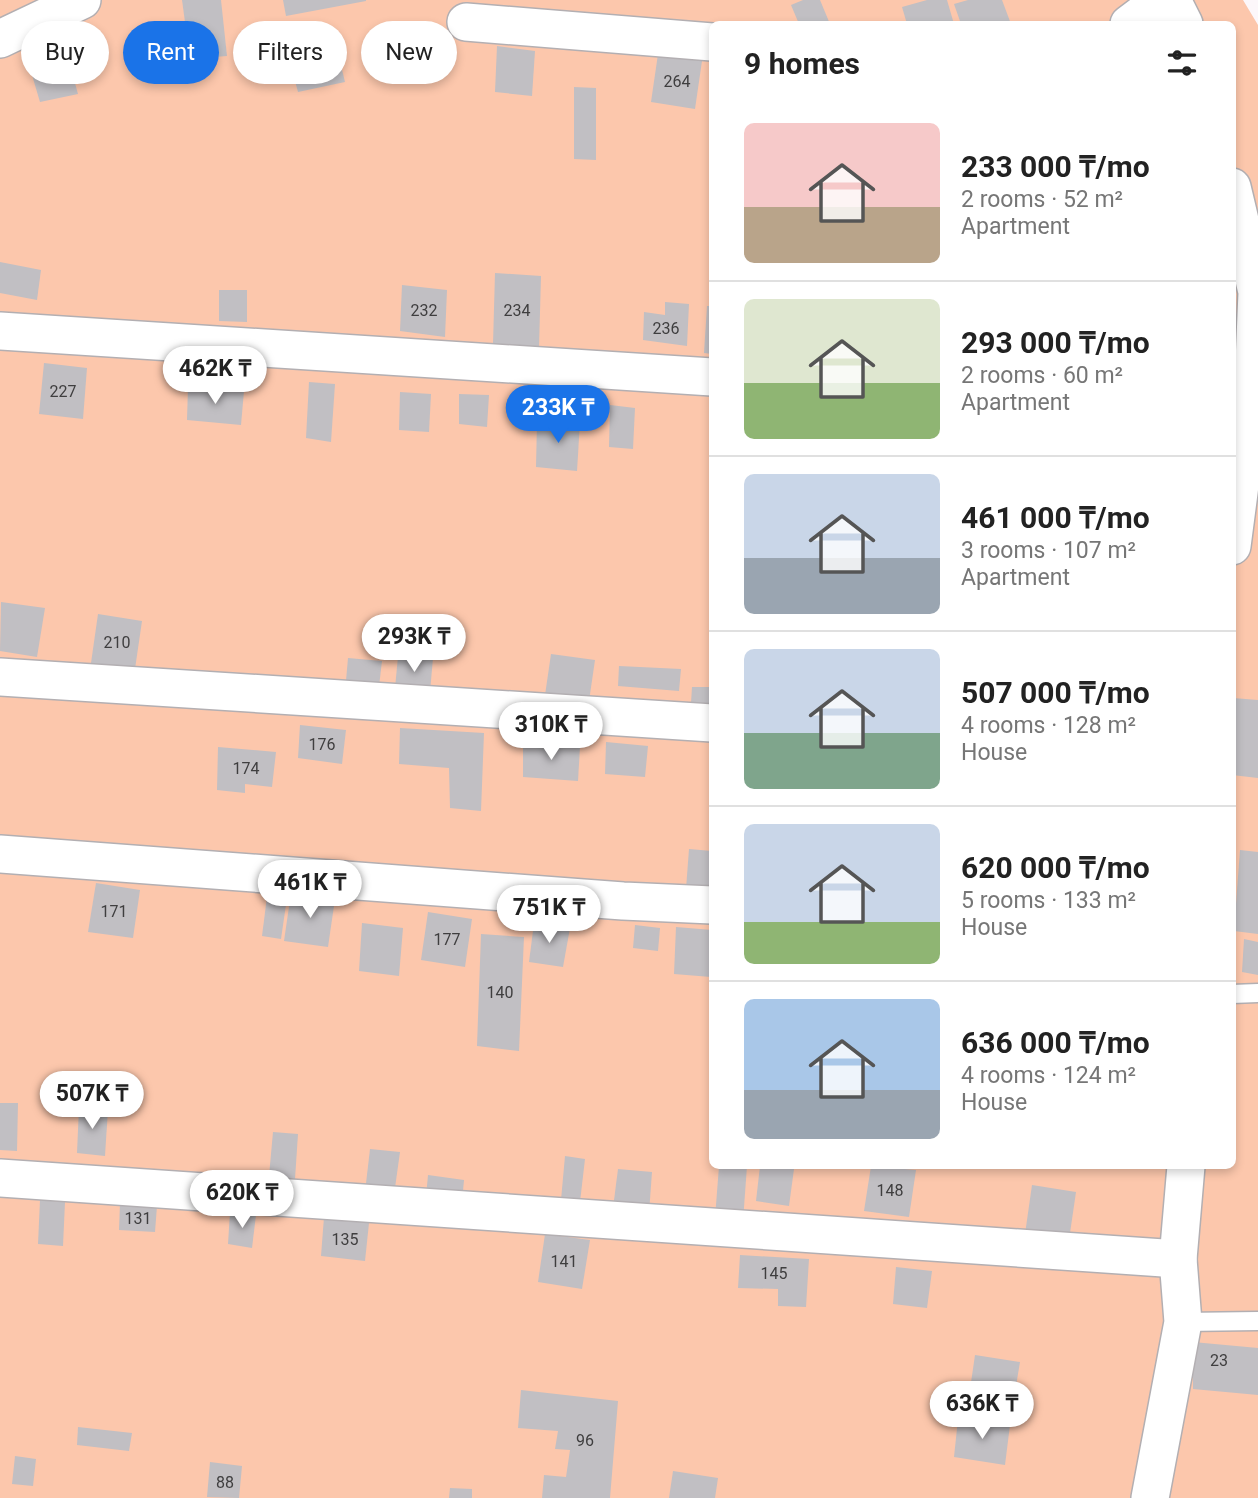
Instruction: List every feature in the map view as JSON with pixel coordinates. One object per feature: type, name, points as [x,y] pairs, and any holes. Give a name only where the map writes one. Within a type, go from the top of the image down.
[{"type":"street","points":[[0,39],[82,0]]},
{"type":"street","points":[[1133,21],[1161,0]]},
{"type":"street","points":[[1172,0],[1182,21]]},
{"type":"street","points":[[466,22],[709,42]]},
{"type":"street","points":[[1236,204],[1257,292],[1236,510]]},
{"type":"street","points":[[0,331],[709,377]]},
{"type":"street","points":[[0,677],[709,723]]},
{"type":"street","points":[[0,854],[623,901],[709,905]]},
{"type":"street","points":[[1150,1498],[1183,1322],[1178,1259],[1186,1169]]},
{"type":"street","points":[[0,1178],[1178,1259]]},
{"type":"lane","points":[[1236,994],[1258,993]]},
{"type":"lane","points":[[1183,1322],[1258,1321]]},
{"type":"shaded area","points":[[0,0],[1243,0],[1258,25],[1258,1498],[0,1498]]},
{"type":"building","points":[[182,0],[221,0],[227,56],[219,57],[219,21],[185,21]]},
{"type":"building","points":[[283,0],[366,0],[366,1],[286,16]]},
{"type":"building","points":[[803,0],[820,0],[829,21],[798,21],[791,5]]},
{"type":"building","points":[[927,0],[947,0],[953,21],[906,21],[902,7]]},
{"type":"building","points":[[968,0],[1002,0],[1010,21],[960,21],[954,4]]},
{"type":"building","points":[[497,46],[535,51],[532,96],[495,92]]},
{"type":"building","points":[[658,54],[702,61],[695,109],[651,102]]},
{"type":"building","points":[[35,84],[75,84],[78,94],[40,102]]},
{"type":"building","points":[[296,84],[336,84],[298,92]]},
{"type":"building","points":[[574,87],[596,88],[596,160],[574,159]]},
{"type":"building","points":[[0,262],[41,270],[37,300],[0,293]]},
{"type":"building","points":[[495,273],[541,276],[539,348],[493,344]]},
{"type":"building","points":[[402,285],[447,290],[445,337],[400,331]]},
{"type":"building","points":[[219,290],[247,290],[247,322],[219,321]]},
{"type":"building","points":[[665,302],[689,304],[687,346],[643,340],[644,312],[665,315]]},
{"type":"building","points":[[707,306],[709,306],[709,354],[704,353]]},
{"type":"building","points":[[44,363],[87,368],[83,419],[39,414]]},
{"type":"building","points":[[309,382],[335,384],[331,442],[306,438]]},
{"type":"building","points":[[188,387],[244,391],[241,425],[187,420]]},
{"type":"building","points":[[400,392],[431,394],[429,432],[399,430]]},
{"type":"building","points":[[459,394],[489,395],[487,427],[459,424]]},
{"type":"building","points":[[610,405],[635,408],[633,449],[609,447]]},
{"type":"building","points":[[537,421],[580,422],[577,471],[536,467]]},
{"type":"building","points":[[1,602],[45,608],[37,657],[0,651]]},
{"type":"building","points":[[98,614],[142,621],[135,669],[91,663]]},
{"type":"building","points":[[551,654],[595,660],[588,708],[544,702]]},
{"type":"building","points":[[398,656],[433,658],[430,692],[395,688]]},
{"type":"building","points":[[348,658],[382,661],[378,695],[345,692]]},
{"type":"building","points":[[619,666],[681,669],[679,691],[618,686]]},
{"type":"building","points":[[692,687],[709,687],[709,720],[690,718]]},
{"type":"building","points":[[1236,698],[1258,700],[1258,778],[1236,775]]},
{"type":"building","points":[[300,725],[346,730],[342,764],[298,758]]},
{"type":"building","points":[[400,728],[484,733],[481,811],[450,808],[449,768],[399,764]]},
{"type":"building","points":[[606,742],[648,746],[645,777],[605,774]]},
{"type":"building","points":[[523,744],[580,747],[578,781],[523,777]]},
{"type":"building","points":[[218,747],[276,752],[272,787],[245,784],[245,793],[217,790]]},
{"type":"building","points":[[689,849],[709,851],[709,892],[686,889]]},
{"type":"building","points":[[1240,850],[1258,852],[1258,934],[1236,931]]},
{"type":"building","points":[[96,883],[140,890],[133,938],[88,932]]},
{"type":"building","points":[[268,889],[288,891],[281,939],[262,936]]},
{"type":"building","points":[[291,893],[335,899],[328,947],[284,941]]},
{"type":"building","points":[[428,912],[472,919],[465,967],[421,960]]},
{"type":"building","points":[[362,923],[403,928],[399,976],[359,971]]},
{"type":"building","points":[[534,923],[570,928],[563,967],[529,962]]},
{"type":"building","points":[[635,925],[660,928],[658,951],[633,948]]},
{"type":"building","points":[[676,927],[709,930],[709,977],[674,974]]},
{"type":"building","points":[[481,934],[524,937],[519,1051],[477,1046]]},
{"type":"building","points":[[1244,939],[1258,942],[1258,975],[1242,972]]},
{"type":"building","points":[[0,1103],[18,1103],[17,1151],[0,1150]]},
{"type":"building","points":[[79,1107],[108,1109],[105,1156],[77,1153]]},
{"type":"building","points":[[273,1132],[298,1134],[295,1179],[269,1176]]},
{"type":"building","points":[[370,1149],[400,1152],[394,1195],[365,1192]]},
{"type":"building","points":[[565,1156],[585,1159],[580,1202],[561,1200]]},
{"type":"building","points":[[618,1169],[652,1172],[649,1213],[613,1208]]},
{"type":"building","points":[[719,1169],[747,1169],[743,1221],[715,1218]]},
{"type":"building","points":[[760,1169],[794,1169],[789,1206],[756,1201]]},
{"type":"building","points":[[871,1169],[916,1170],[909,1217],[864,1211]]},
{"type":"building","points":[[428,1175],[464,1180],[462,1202],[426,1197]]},
{"type":"building","points":[[1032,1185],[1076,1192],[1069,1240],[1025,1234]]},
{"type":"building","points":[[40,1200],[65,1202],[63,1246],[38,1244]]},
{"type":"building","points":[[120,1203],[157,1206],[155,1232],[119,1230]]},
{"type":"building","points":[[230,1212],[256,1215],[252,1248],[228,1244]]},
{"type":"building","points":[[324,1217],[369,1223],[365,1261],[321,1256]]},
{"type":"building","points":[[545,1234],[590,1240],[582,1289],[538,1282]]},
{"type":"building","points":[[740,1255],[809,1259],[806,1307],[778,1306],[778,1289],[738,1288]]},
{"type":"building","points":[[896,1267],[932,1271],[927,1308],[893,1304]]},
{"type":"building","points":[[1182,1341],[1258,1348],[1258,1395],[1193,1389],[1193,1374],[1180,1373]]},
{"type":"building","points":[[975,1355],[1020,1362],[1012,1410],[968,1403]]},
{"type":"building","points":[[521,1390],[618,1401],[610,1498],[542,1498],[544,1475],[566,1477],[570,1450],[555,1449],[558,1431],[518,1428]]},
{"type":"building","points":[[958,1419],[1010,1425],[1005,1465],[954,1457]]},
{"type":"building","points":[[78,1427],[132,1433],[129,1451],[77,1445]]},
{"type":"building","points":[[15,1456],[36,1459],[33,1486],[12,1484]]},
{"type":"building","points":[[210,1462],[242,1466],[239,1498],[207,1497]]},
{"type":"building","points":[[673,1471],[718,1478],[715,1498],[669,1498]]},
{"type":"building","points":[[450,1488],[472,1489],[472,1498],[449,1498]]}]
